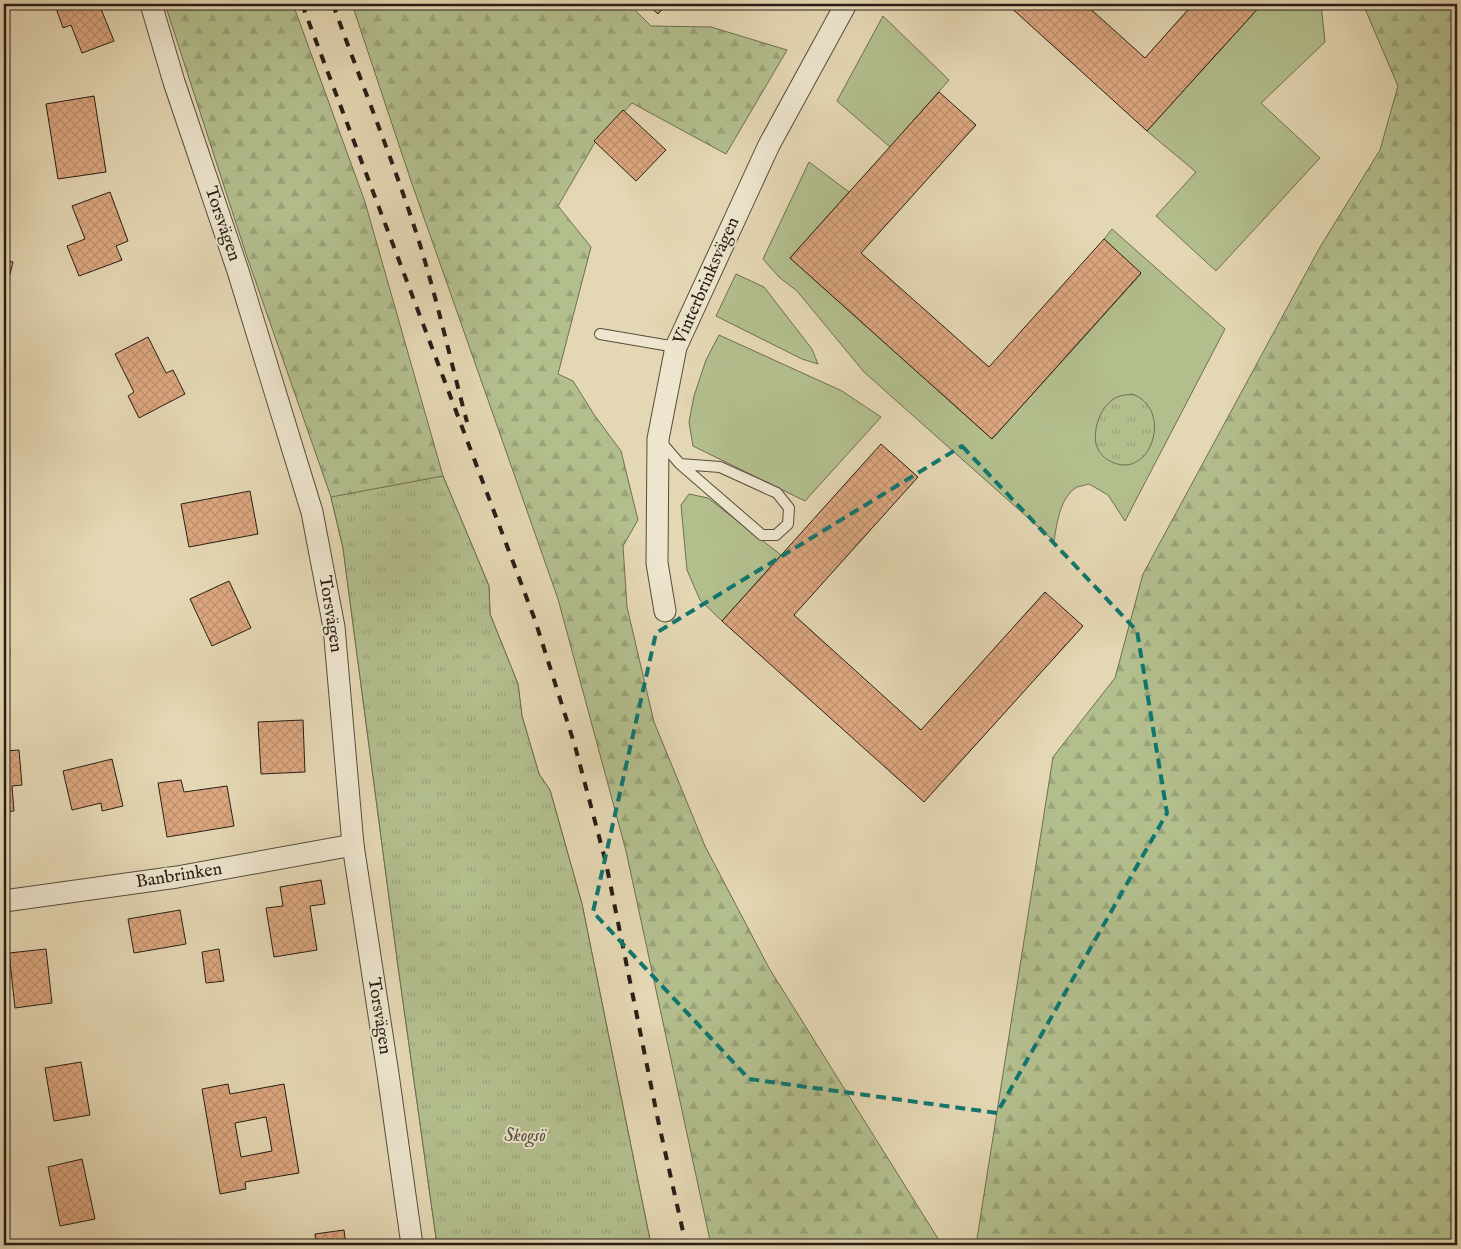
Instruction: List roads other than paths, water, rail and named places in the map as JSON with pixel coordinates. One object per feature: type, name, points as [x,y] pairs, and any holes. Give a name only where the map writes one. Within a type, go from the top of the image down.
[{"type":"street","name":"Torsvägen","points":[[151,4],[174,82],[238,271],[312,512],[334,627],[353,845],[412,1245]]},
{"type":"street","name":"Vinterbrinksvägen","points":[[666,611],[658,563],[658,439],[676,347],[769,145],[846,4]]},
{"type":"street","name":"Banbrinken","points":[[4,901],[177,877],[353,845]]},
{"type":"lane","points":[[600,334],[676,347]]},
{"type":"lane","points":[[658,439],[680,464],[762,535],[776,535],[788,524],[789,508],[777,492],[720,468],[680,464]]},
{"type":"railway","points":[[302,4],[535,620],[575,746],[606,863],[658,1120],[686,1245]]},
{"type":"railway","points":[[333,4],[416,232],[467,422]]},
{"type":"park label","name":"Skogsö","points":[[525,1136]]}]
